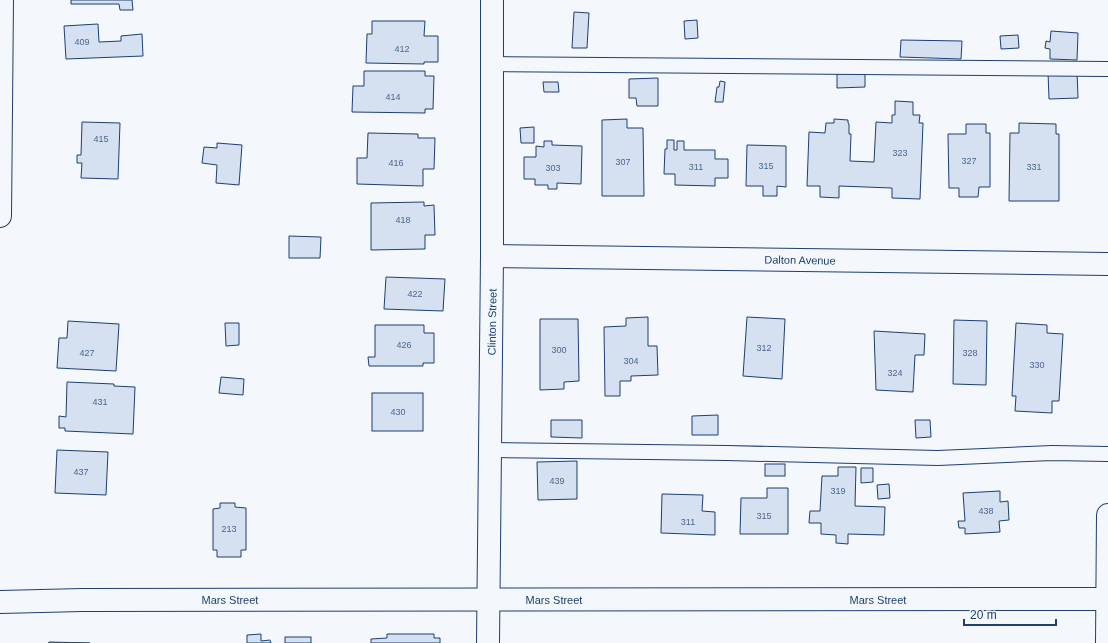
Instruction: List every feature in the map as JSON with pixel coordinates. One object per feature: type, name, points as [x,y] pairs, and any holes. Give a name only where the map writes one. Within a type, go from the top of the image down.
[{"type":"street","points":[[0,216],[2,0]]},
{"type":"street","name":"Clinton Street","points":[[488,643],[492,256],[492,0]]},
{"type":"street","name":"Dalton Avenue","points":[[492,256],[1108,264]]},
{"type":"street","points":[[1107,643],[1108,516]]},
{"type":"street","name":"Mars Street","points":[[0,602],[82,600],[1108,599]]},
{"type":"lane","points":[[492,64],[1108,69]]},
{"type":"lane","points":[[490,450],[727,453],[938,458],[1052,453],[1108,454]]},
{"type":"building","points":[[71,0],[132,0],[133,10],[120,10],[119,4],[71,4]]},
{"type":"building","points":[[574,12],[589,13],[587,48],[572,48]]},
{"type":"building","points":[[697,20],[698,38],[685,39],[684,21]]},
{"type":"building","points":[[372,21],[425,21],[424,36],[438,36],[438,62],[424,62],[424,64],[366,63],[367,34],[372,34]]},
{"type":"building","points":[[98,24],[99,42],[121,41],[121,36],[142,34],[143,56],[66,59],[64,26]]},
{"type":"building","points":[[1051,31],[1078,33],[1077,60],[1050,59],[1050,49],[1045,48],[1046,41],[1050,42]]},
{"type":"building","points":[[1018,35],[1019,48],[1001,49],[1000,36]]},
{"type":"building","points":[[901,40],[962,41],[961,59],[900,57]]},
{"type":"building","points":[[364,71],[425,71],[425,76],[434,76],[433,109],[425,109],[425,113],[352,112],[353,86],[364,86]]},
{"type":"building","points":[[837,71],[865,71],[865,87],[837,88]]},
{"type":"building","points":[[1077,71],[1078,98],[1049,99],[1048,72]]},
{"type":"building","points":[[658,78],[658,106],[637,106],[636,98],[629,98],[629,79]]},
{"type":"building","points":[[720,81],[725,82],[723,102],[715,102],[717,87],[719,87]]},
{"type":"building","points":[[543,82],[558,82],[559,92],[544,92]]},
{"type":"building","points":[[895,101],[913,102],[913,115],[920,115],[919,123],[923,123],[920,199],[892,198],[892,188],[839,186],[839,198],[820,197],[820,186],[807,186],[809,132],[825,133],[826,123],[834,123],[834,119],[848,120],[849,134],[851,134],[850,161],[874,162],[876,122],[892,123],[892,115],[895,115]]},
{"type":"building","points":[[627,119],[627,128],[643,128],[644,196],[602,196],[602,120]]},
{"type":"building","points":[[82,122],[120,123],[118,179],[81,178],[82,163],[77,163],[77,155],[81,155]]},
{"type":"building","points":[[1019,123],[1056,124],[1056,134],[1059,134],[1059,201],[1009,201],[1010,133],[1019,133]]},
{"type":"building","points":[[966,124],[986,124],[986,133],[990,133],[990,187],[979,187],[978,197],[959,197],[959,188],[949,188],[948,134],[966,134]]},
{"type":"building","points":[[534,127],[534,143],[521,143],[520,128]]},
{"type":"building","points":[[368,133],[418,134],[418,138],[435,138],[434,169],[423,169],[423,186],[357,184],[357,158],[367,158]]},
{"type":"building","points":[[667,140],[674,140],[674,150],[677,150],[677,141],[684,141],[684,150],[715,150],[715,159],[728,159],[728,178],[715,178],[715,186],[675,185],[675,174],[664,174],[665,149],[667,149]]},
{"type":"building","points":[[544,141],[552,141],[552,145],[582,146],[581,184],[557,183],[557,189],[548,189],[548,185],[535,185],[535,179],[524,179],[524,157],[536,157],[536,146],[544,147]]},
{"type":"building","points":[[217,143],[242,145],[239,185],[216,183],[217,165],[202,163],[204,147],[217,148]]},
{"type":"building","points":[[747,145],[786,146],[786,187],[777,186],[777,196],[763,196],[763,186],[746,186]]},
{"type":"building","points":[[424,202],[424,206],[434,205],[435,235],[425,235],[425,249],[371,250],[371,203]]},
{"type":"building","points":[[289,236],[321,237],[320,258],[289,258]]},
{"type":"building","points":[[386,277],[445,279],[443,311],[384,309]]},
{"type":"building","points":[[648,317],[648,346],[657,346],[658,375],[631,376],[631,381],[620,381],[620,396],[605,396],[604,327],[626,326],[626,318]]},
{"type":"building","points":[[747,317],[785,319],[782,379],[743,376]]},
{"type":"building","points":[[540,319],[578,319],[579,381],[564,382],[564,389],[540,390]]},
{"type":"building","points":[[954,320],[987,321],[986,385],[953,384]]},
{"type":"building","points":[[68,321],[119,324],[116,371],[57,368],[59,338],[67,338]]},
{"type":"building","points":[[225,323],[239,323],[239,345],[226,346]]},
{"type":"building","points":[[1016,323],[1047,325],[1047,333],[1063,334],[1059,401],[1052,401],[1052,413],[1015,411],[1016,396],[1012,396]]},
{"type":"building","points":[[375,325],[424,325],[424,333],[434,333],[434,363],[423,363],[423,366],[369,366],[368,357],[375,357]]},
{"type":"building","points":[[874,331],[925,334],[924,355],[915,355],[913,392],[876,390]]},
{"type":"building","points":[[221,377],[244,379],[243,395],[219,393]]},
{"type":"building","points":[[67,382],[114,384],[114,386],[135,387],[133,434],[65,431],[65,428],[59,428],[59,416],[66,417]]},
{"type":"building","points":[[372,393],[423,393],[423,431],[372,431]]},
{"type":"building","points":[[718,415],[718,435],[692,435],[692,416]]},
{"type":"building","points":[[551,420],[582,420],[582,438],[551,437]]},
{"type":"building","points":[[915,420],[930,420],[931,437],[916,438]]},
{"type":"building","points":[[57,450],[108,452],[106,495],[55,493]]},
{"type":"building","points":[[577,461],[577,499],[538,500],[537,462]]},
{"type":"building","points":[[765,464],[785,464],[785,476],[765,476]]},
{"type":"building","points":[[838,467],[856,467],[855,506],[885,507],[884,535],[848,534],[848,544],[836,543],[836,535],[821,534],[821,523],[809,523],[810,511],[820,511],[822,476],[838,476]]},
{"type":"building","points":[[861,468],[873,468],[873,482],[861,483]]},
{"type":"building","points":[[889,484],[890,498],[878,499],[877,485]]},
{"type":"building","points":[[767,488],[788,488],[788,534],[740,534],[741,498],[767,498]]},
{"type":"building","points":[[1000,491],[1000,502],[1008,501],[1009,520],[999,521],[1000,532],[965,534],[965,528],[959,528],[958,521],[965,521],[963,493]]},
{"type":"building","points":[[662,494],[703,495],[702,511],[715,512],[715,535],[661,533]]},
{"type":"building","points":[[220,503],[235,503],[235,507],[246,508],[246,550],[241,550],[241,557],[217,557],[217,550],[213,550],[213,509],[220,508]]},
{"type":"building","points":[[261,634],[261,641],[270,640],[271,643],[247,643],[247,635]]},
{"type":"building","points":[[387,634],[434,634],[434,638],[440,638],[440,643],[371,643],[371,639],[387,638]]},
{"type":"building","points":[[285,637],[311,637],[311,643],[285,643]]},
{"type":"building","points":[[49,642],[90,643],[48,643]]}]
